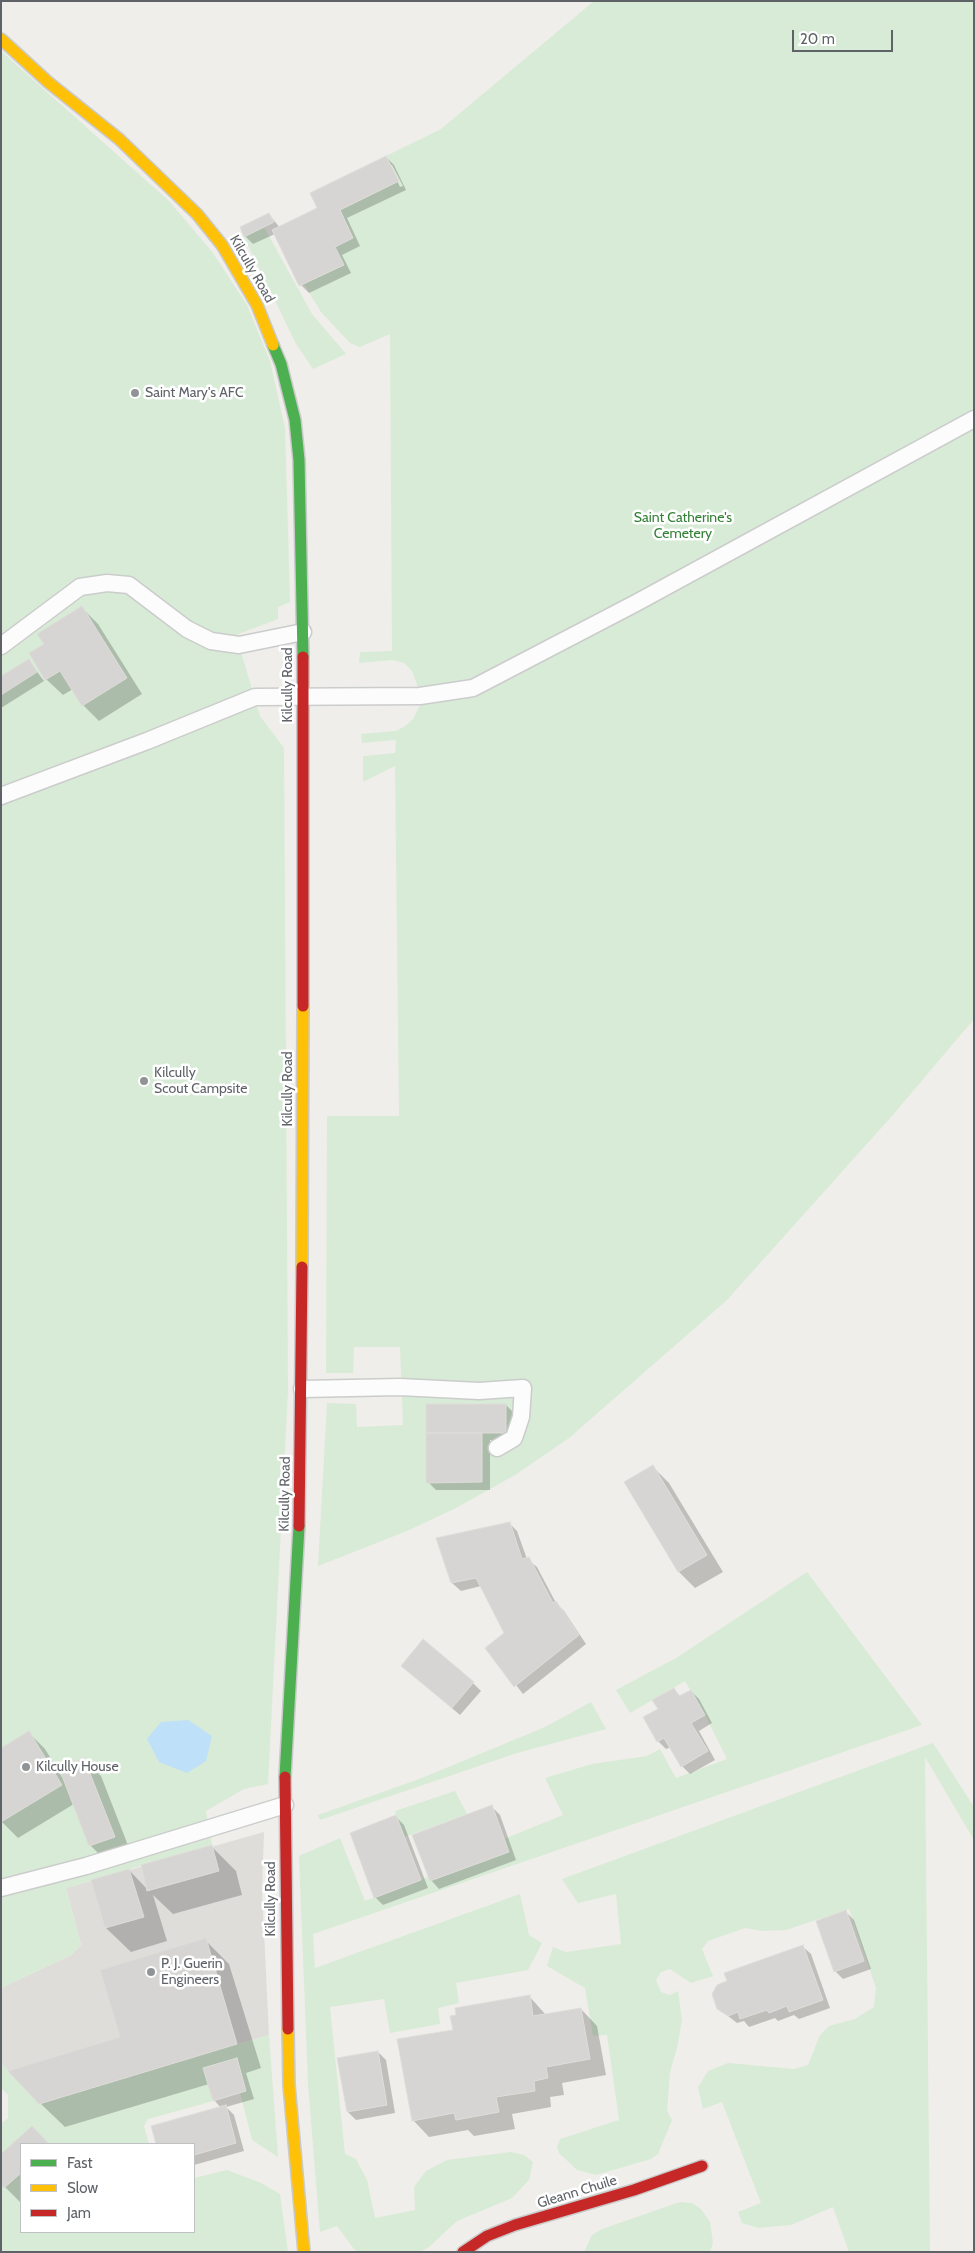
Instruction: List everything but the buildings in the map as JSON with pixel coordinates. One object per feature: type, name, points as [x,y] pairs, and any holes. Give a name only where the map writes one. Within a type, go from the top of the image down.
[{"type":"street","name":"Kilcully Road","points":[[1,39],[48,82],[119,139],[197,214],[222,245],[257,305],[281,364],[295,420],[299,460],[304,697],[302,1389],[299,1540],[285,1805],[290,2085],[304,2252]]},
{"type":"street","name":"Gleann Chuile","points":[[463,2252],[487,2236],[515,2225],[634,2190],[702,2166]]},
{"type":"lane","points":[[1,796],[147,742],[255,697],[420,696],[473,688],[645,598],[974,419]]},
{"type":"lane","points":[[1,646],[80,587],[107,583],[128,584],[187,629],[211,641],[239,645],[303,632]]},
{"type":"lane","points":[[302,1389],[400,1387],[479,1390],[523,1388],[521,1417],[514,1438],[497,1448]]},
{"type":"lane","points":[[1,1888],[86,1866],[285,1805]]},
{"type":"shaded area","name":"P. J. Guerin Engineers","points":[[264,1832],[262,1891],[269,2035],[39,2104],[1,2063],[1,1988],[71,1955],[81,1945],[66,1888]]},
{"type":"green space","name":"Saint Catherine's Cemetery","points":[[594,1],[974,1],[974,1019],[892,1116],[726,1301],[569,1438],[515,1475],[456,1508],[407,1531],[318,1566],[327,1403],[356,1404],[357,1427],[403,1425],[400,1347],[354,1347],[353,1373],[326,1373],[327,1116],[399,1116],[395,766],[363,782],[363,756],[395,753],[396,740],[362,743],[361,734],[395,731],[404,727],[413,719],[420,705],[417,684],[412,671],[404,663],[392,660],[359,663],[360,652],[392,651],[390,334],[360,347],[350,343],[321,312],[304,284],[343,265],[335,247],[353,238],[340,210],[399,181],[386,156],[441,129]]},
{"type":"green space","name":"Kilcully Scout Campsite","points":[[1,51],[169,201],[213,253],[247,305],[270,361],[285,428],[290,602],[278,607],[278,619],[236,635],[260,716],[284,748],[288,1391],[268,1784],[244,1789],[206,1811],[212,1845],[66,1888],[81,1945],[71,1955],[1,1988]]},
{"type":"green space","points":[[264,227],[312,314],[346,354],[313,369],[296,344],[244,237]]},
{"type":"green space","points":[[807,1572],[922,1725],[313,1934],[315,1968],[520,1894],[529,1935],[542,1943],[528,1970],[456,1983],[459,2003],[438,2008],[440,2024],[390,2033],[384,1999],[330,2007],[345,2154],[356,2159],[367,2180],[375,2218],[415,2210],[414,2187],[426,2171],[447,2160],[511,2152],[524,2155],[533,2162],[529,2180],[512,2198],[457,2221],[429,2247],[420,2252],[358,2252],[337,2226],[320,2232],[308,2084],[299,1856],[340,1838],[365,1901],[428,1877],[430,1881],[508,1852],[504,1839],[563,1815],[545,1778],[592,1764],[647,1756],[660,1749],[676,1778],[727,1759],[685,1681],[630,1713],[616,1690],[676,1658]]},
{"type":"green space","points":[[591,1702],[606,1729],[517,1753],[320,1820],[318,1815],[422,1778],[545,1727]]},
{"type":"green space","points":[[933,1743],[974,1807],[974,1840],[925,1757],[930,2252],[849,2252],[833,2207],[791,2225],[758,2228],[742,2223],[738,2212],[761,2203],[722,2102],[703,2109],[698,2087],[708,2071],[728,2063],[794,2069],[808,2065],[820,2035],[829,2026],[855,2019],[874,2007],[876,1988],[849,1909],[786,1930],[762,1931],[745,1928],[708,1941],[702,1949],[713,1976],[691,1983],[670,1969],[661,1972],[656,1980],[661,1992],[670,1995],[678,1991],[682,2020],[670,2072],[667,2111],[672,2120],[658,2154],[651,2159],[596,2175],[577,2170],[559,2153],[557,2147],[560,2139],[619,2120],[607,2035],[593,2036],[585,1988],[547,1966],[553,1947],[566,1952],[621,1944],[616,1894],[578,1903],[562,1879]]},
{"type":"green space","points":[[455,1791],[467,1814],[404,1837],[395,1811]]},
{"type":"green space","points":[[269,2035],[278,2157],[252,2140],[240,2093],[246,2091],[237,2059],[204,2068],[213,2101],[148,2119],[144,2126],[149,2143],[20,2143],[20,2233],[195,2233],[195,2178],[227,2170],[261,2183],[280,2194],[288,2252],[1,2252],[1,2124],[8,2118],[8,2095],[1,2088],[1,2063],[40,2104]]},
{"type":"green space","points":[[680,2202],[692,2203],[701,2209],[710,2222],[713,2243],[710,2252],[584,2252],[592,2235],[602,2229]]},
{"type":"water","points":[[188,1720],[212,1736],[206,1761],[187,1773],[159,1762],[147,1739],[161,1722]]},
{"type":"traffic: fast","points":[[273,345],[281,364],[295,420],[299,460],[303,657]]},
{"type":"traffic: fast","points":[[285,1777],[299,1526]]},
{"type":"traffic: slow","points":[[1,39],[48,82],[119,139],[197,214],[222,245],[257,305],[273,345]]},
{"type":"traffic: slow","points":[[302,1267],[303,1006]]},
{"type":"traffic: slow","points":[[288,2029],[289,2085],[304,2252]]},
{"type":"traffic: jam","points":[[303,657],[303,1006]]},
{"type":"traffic: jam","points":[[299,1526],[302,1267]]},
{"type":"traffic: jam","points":[[285,1777],[288,2029]]},
{"type":"traffic: jam","points":[[463,2252],[487,2236],[515,2225],[634,2190],[702,2166]]},
{"type":"place","name":"Saint Mary's AFC","points":[[135,393]]},
{"type":"place","name":"Kilcully Scout Campsite","points":[[144,1081]]},
{"type":"place","name":"Kilcully House","points":[[26,1767]]},
{"type":"place","name":"P. J. Guerin Engineers","points":[[151,1972]]}]
